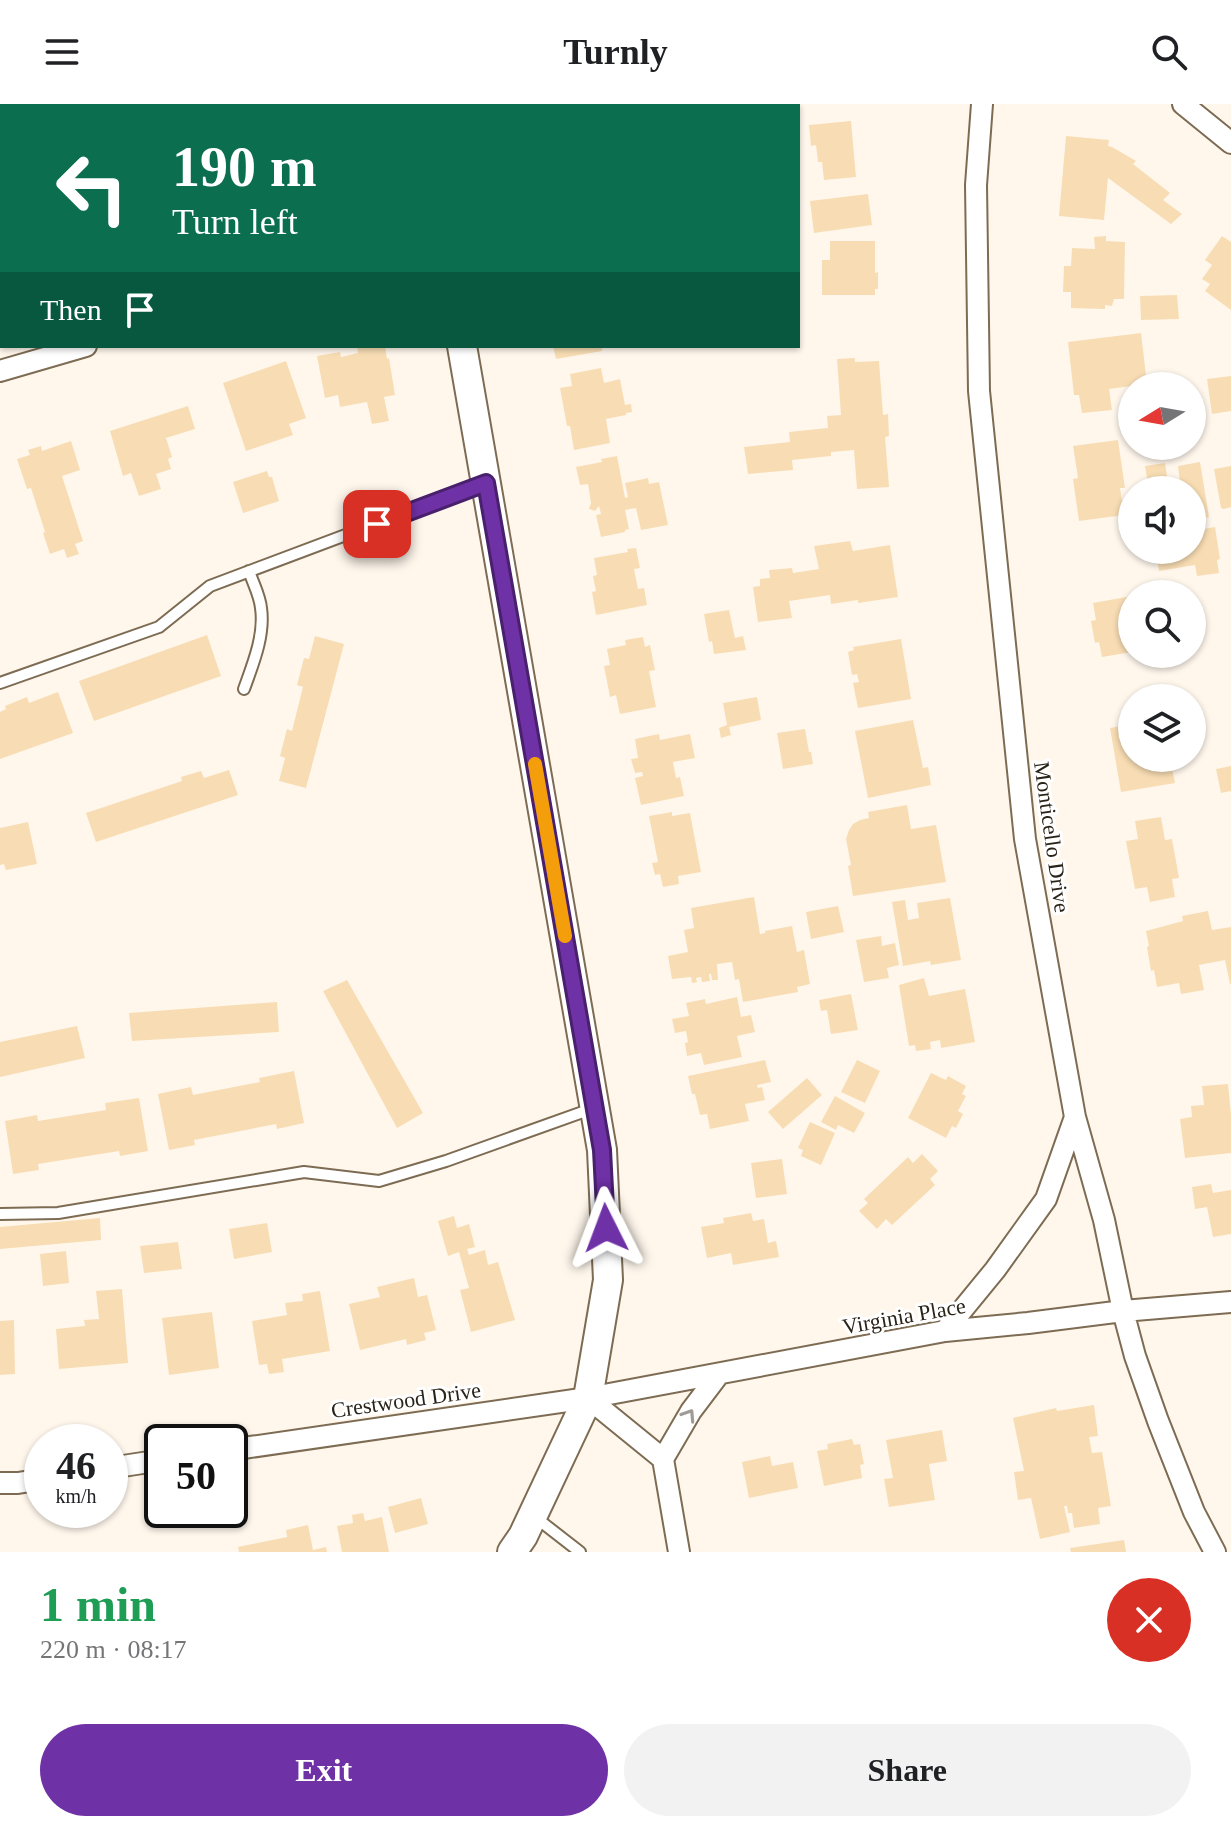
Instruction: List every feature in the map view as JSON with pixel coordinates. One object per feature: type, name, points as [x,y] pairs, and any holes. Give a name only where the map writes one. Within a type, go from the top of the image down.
[{"type":"main road","points":[[462,348],[602,1150],[608,1280],[588,1398],[533,1516],[512,1552]]},
{"type":"street","name":"Monticello Drive","points":[[982,104],[976,185],[979,391],[1025,839],[1075,1117],[1104,1220],[1123,1311],[1158,1421],[1194,1512],[1215,1552]]},
{"type":"street","points":[[1183,104],[1231,143]]},
{"type":"street","points":[[0,371],[79,348]]},
{"type":"street","points":[[945,1331],[995,1270],[1046,1199],[1075,1117]]},
{"type":"street","name":"Virginia Place","points":[[588,1398],[945,1331],[1231,1302]]},
{"type":"street","points":[[679,1552],[663,1459],[691,1411],[719,1374]]},
{"type":"street","points":[[588,1398],[663,1459]]},
{"type":"street","name":"Crestwood Drive","points":[[248,1447],[588,1398]]},
{"type":"street","points":[[0,1483],[24,1482]]},
{"type":"lane","points":[[0,683],[159,627],[210,586],[486,483]]},
{"type":"lane","points":[[244,689],[262,625],[261,606],[249,571]]},
{"type":"lane","points":[[0,1214],[58,1213],[304,1172],[379,1181],[446,1161],[594,1108]]},
{"type":"lane","points":[[533,1516],[580,1552]]},
{"type":"building","points":[[851,121],[856,177],[824,180],[816,145],[811,146],[809,125]]},
{"type":"building","points":[[1066,136],[1109,140],[1108,146],[1136,161],[1133,164],[1170,193],[1163,200],[1182,214],[1171,224],[1108,178],[1104,220],[1059,216]]},
{"type":"building","points":[[868,194],[872,225],[814,233],[810,201]]},
{"type":"building","points":[[1106,236],[1106,241],[1125,242],[1124,299],[1114,299],[1112,306],[1105,305],[1105,309],[1071,308],[1071,292],[1063,292],[1064,266],[1071,266],[1072,248],[1095,249],[1094,237]]},
{"type":"building","points":[[1222,236],[1231,242],[1231,310],[1205,291],[1210,284],[1202,279],[1212,265],[1205,260]]},
{"type":"building","points":[[830,241],[875,241],[878,289],[875,289],[875,295],[822,295],[822,260],[830,260]]},
{"type":"building","points":[[1177,295],[1179,319],[1141,320],[1140,296]]},
{"type":"building","points":[[1141,333],[1146,372],[1118,372],[1118,388],[1109,389],[1112,410],[1082,413],[1079,395],[1074,395],[1068,342]]},
{"type":"building","points":[[357,348],[385,348],[395,395],[384,397],[389,421],[372,424],[367,402],[340,407],[338,395],[325,398],[317,356],[340,352],[341,357],[358,353]]},
{"type":"building","points":[[553,348],[602,348],[602,351],[556,359]]},
{"type":"building","points":[[855,358],[855,362],[879,361],[883,415],[888,414],[889,436],[885,437],[889,487],[857,489],[854,450],[792,460],[793,470],[748,474],[744,447],[790,442],[789,432],[828,428],[827,416],[841,415],[837,359]]},
{"type":"building","points":[[286,361],[306,418],[289,424],[293,435],[246,451],[223,383]]},
{"type":"building","points":[[601,368],[604,383],[620,379],[625,405],[631,404],[632,412],[606,419],[610,443],[574,450],[560,388],[572,386],[570,374]]},
{"type":"building","points":[[1231,376],[1231,411],[1212,414],[1207,379]]},
{"type":"building","points":[[188,406],[195,429],[166,438],[172,457],[168,459],[171,469],[156,474],[161,489],[139,496],[131,473],[123,476],[110,431]]},
{"type":"building","points":[[1118,440],[1118,460],[1121,460],[1123,476],[1118,476],[1118,516],[1079,521],[1073,479],[1078,478],[1073,446]]},
{"type":"building","points":[[71,441],[80,470],[62,476],[83,541],[75,544],[79,554],[67,558],[64,549],[50,554],[31,488],[27,489],[17,459],[30,455],[28,450],[41,446],[42,451]]},
{"type":"building","points":[[617,456],[625,498],[628,497],[625,483],[648,478],[649,484],[659,482],[668,525],[641,530],[636,508],[625,510],[629,529],[601,537],[596,515],[601,514],[599,506],[595,511],[589,509],[588,484],[580,485],[576,467]]},
{"type":"building","points":[[1200,462],[1202,476],[1179,476],[1178,466]]},
{"type":"building","points":[[1165,463],[1167,476],[1147,476],[1145,466]]},
{"type":"building","points":[[1231,466],[1231,507],[1224,509],[1221,508],[1214,469]]},
{"type":"building","points":[[267,471],[272,477],[279,501],[243,513],[233,482]]},
{"type":"building","points":[[1215,527],[1219,573],[1197,576],[1195,565],[1159,571],[1158,564],[1206,564],[1206,529]]},
{"type":"building","points":[[850,541],[853,551],[890,545],[898,597],[831,604],[830,595],[789,601],[792,618],[758,622],[753,587],[760,586],[760,579],[770,578],[769,570],[792,568],[793,573],[819,569],[814,546]]},
{"type":"building","points":[[636,548],[640,568],[634,569],[638,589],[644,588],[647,605],[596,615],[592,592],[596,591],[593,576],[597,575],[594,558]]},
{"type":"building","points":[[1118,599],[1118,654],[1102,657],[1099,642],[1095,643],[1091,621],[1096,620],[1093,603]]},
{"type":"building","points":[[729,610],[735,638],[743,636],[746,650],[714,654],[704,614]]},
{"type":"building","points":[[207,635],[221,676],[94,721],[79,681]]},
{"type":"building","points":[[315,636],[344,644],[306,788],[279,781],[285,758],[280,756],[287,729],[292,731],[303,687],[297,685],[304,658],[309,659]]},
{"type":"building","points":[[643,637],[645,647],[650,645],[655,670],[649,671],[656,707],[620,714],[616,695],[610,697],[604,666],[610,665],[607,649],[626,645],[625,640]]},
{"type":"building","points":[[901,639],[911,699],[858,708],[853,683],[859,682],[857,674],[852,675],[848,652],[854,650],[853,647]]},
{"type":"building","points":[[58,692],[73,733],[0,759],[0,712],[6,709],[5,706],[27,697],[29,703]]},
{"type":"building","points":[[757,697],[761,720],[729,727],[731,735],[721,738],[719,728],[727,725],[723,703]]},
{"type":"building","points":[[913,720],[923,768],[928,767],[931,785],[868,798],[855,731]]},
{"type":"building","points":[[1118,727],[1118,772],[1173,772],[1175,783],[1121,792],[1110,728]]},
{"type":"building","points":[[805,729],[813,764],[783,769],[777,733]]},
{"type":"building","points":[[659,734],[660,740],[690,734],[695,758],[673,762],[684,796],[641,805],[635,778],[643,776],[642,772],[635,773],[631,759],[638,758],[635,739]]},
{"type":"building","points":[[1231,766],[1231,791],[1221,793],[1216,769]]},
{"type":"building","points":[[229,770],[238,795],[96,842],[86,813],[182,781],[181,777],[201,771],[204,778]]},
{"type":"building","points":[[907,805],[911,829],[936,825],[946,882],[853,896],[846,839],[849,830],[853,824],[869,818],[868,812]]},
{"type":"building","points":[[672,812],[672,816],[690,813],[701,872],[678,876],[679,884],[663,887],[660,874],[655,875],[652,863],[658,862],[649,816]]},
{"type":"building","points":[[1161,817],[1165,840],[1172,839],[1179,878],[1172,879],[1175,897],[1150,902],[1147,887],[1135,889],[1126,841],[1138,839],[1135,821]]},
{"type":"building","points":[[28,822],[37,864],[6,870],[4,864],[0,865],[0,828]]},
{"type":"building","points":[[754,897],[760,934],[792,926],[797,952],[804,950],[810,984],[797,987],[798,992],[743,1002],[732,962],[717,964],[718,980],[712,980],[711,974],[710,981],[702,982],[701,977],[692,983],[691,977],[672,979],[668,956],[688,952],[684,930],[694,928],[691,908]]},
{"type":"building","points":[[950,898],[961,960],[903,966],[892,902],[905,900],[908,920],[919,918],[917,903]]},
{"type":"building","points":[[838,906],[844,932],[811,939],[806,912]]},
{"type":"building","points":[[1208,911],[1212,930],[1231,927],[1231,984],[1225,960],[1199,965],[1204,990],[1181,994],[1179,983],[1157,987],[1154,970],[1151,971],[1146,931],[1183,921],[1182,916]]},
{"type":"building","points":[[881,936],[882,946],[895,943],[899,965],[887,968],[889,978],[864,982],[856,940]]},
{"type":"building","points":[[924,978],[929,996],[965,989],[975,1042],[941,1048],[940,1040],[930,1042],[931,1049],[916,1051],[915,1045],[909,1046],[899,985]]},
{"type":"building","points":[[347,980],[423,1113],[397,1128],[323,991]]},
{"type":"building","points":[[851,994],[858,1030],[831,1034],[827,1010],[821,1011],[819,1000]]},
{"type":"building","points":[[737,997],[741,1017],[751,1015],[755,1032],[737,1036],[742,1057],[704,1065],[701,1053],[687,1056],[686,1031],[675,1033],[672,1019],[689,1016],[686,1003],[705,999],[706,1004]]},
{"type":"building","points":[[277,1002],[279,1032],[132,1041],[129,1013]]},
{"type":"building","points":[[77,1026],[85,1058],[0,1077],[0,1042]]},
{"type":"building","points":[[765,1060],[771,1082],[757,1085],[758,1088],[762,1087],[765,1100],[745,1104],[749,1121],[710,1129],[707,1114],[700,1115],[688,1076]]},
{"type":"building","points":[[857,1060],[880,1071],[865,1103],[841,1092]]},
{"type":"building","points":[[294,1071],[304,1123],[277,1129],[276,1124],[194,1140],[195,1145],[169,1150],[158,1094],[191,1087],[193,1095],[260,1082],[259,1078]]},
{"type":"building","points":[[931,1073],[946,1080],[948,1076],[966,1086],[962,1094],[966,1096],[958,1111],[963,1114],[946,1138],[908,1118]]},
{"type":"building","points":[[807,1078],[822,1095],[783,1129],[768,1112]]},
{"type":"building","points":[[1228,1084],[1231,1153],[1185,1158],[1180,1119],[1192,1117],[1191,1106],[1204,1105],[1202,1086]]},
{"type":"building","points":[[835,1096],[865,1113],[854,1133],[838,1125],[836,1130],[821,1122]]},
{"type":"building","points":[[139,1098],[148,1151],[120,1156],[119,1151],[38,1164],[39,1170],[13,1174],[5,1121],[37,1115],[38,1121],[106,1110],[105,1103]]},
{"type":"building","points":[[810,1122],[835,1133],[821,1165],[801,1156],[803,1150],[798,1148]]},
{"type":"building","points":[[922,1154],[938,1171],[930,1179],[935,1185],[892,1225],[886,1219],[877,1229],[859,1211],[868,1203],[864,1199],[908,1157],[913,1163]]},
{"type":"building","points":[[782,1159],[787,1194],[756,1198],[751,1163]]},
{"type":"building","points":[[1211,1184],[1213,1193],[1231,1190],[1231,1234],[1213,1237],[1207,1207],[1195,1209],[1192,1187]]},
{"type":"building","points":[[751,1213],[753,1221],[764,1219],[768,1243],[776,1241],[779,1257],[733,1265],[731,1253],[707,1258],[701,1227],[724,1223],[723,1218]]},
{"type":"building","points":[[454,1216],[457,1228],[469,1224],[475,1247],[467,1249],[469,1255],[485,1250],[488,1265],[498,1262],[515,1320],[471,1332],[460,1290],[469,1288],[459,1252],[448,1256],[438,1221]]},
{"type":"building","points":[[100,1218],[101,1240],[0,1249],[0,1227]]},
{"type":"building","points":[[267,1223],[272,1252],[234,1259],[229,1229]]},
{"type":"building","points":[[178,1242],[182,1269],[144,1273],[140,1246]]},
{"type":"building","points":[[66,1251],[69,1283],[43,1286],[40,1254]]},
{"type":"building","points":[[414,1278],[418,1297],[427,1295],[436,1330],[424,1333],[426,1340],[407,1345],[406,1339],[360,1350],[349,1304],[380,1297],[377,1287]]},
{"type":"building","points":[[122,1289],[128,1363],[59,1369],[56,1329],[85,1326],[84,1320],[99,1319],[96,1291]]},
{"type":"building","points":[[320,1291],[330,1351],[282,1359],[284,1372],[269,1374],[267,1364],[259,1365],[252,1321],[287,1315],[285,1303],[303,1301],[302,1294]]},
{"type":"building","points":[[212,1312],[219,1368],[169,1375],[162,1318]]},
{"type":"building","points":[[14,1320],[15,1374],[0,1375],[0,1321]]},
{"type":"building","points":[[1094,1405],[1098,1436],[1089,1437],[1092,1453],[1102,1452],[1111,1506],[1098,1508],[1100,1524],[1074,1528],[1072,1513],[1068,1513],[1067,1506],[1064,1506],[1070,1532],[1040,1539],[1031,1498],[1018,1500],[1014,1472],[1024,1471],[1013,1418],[1056,1408],[1057,1411]]},
{"type":"building","points":[[942,1430],[947,1461],[929,1464],[935,1500],[889,1507],[884,1479],[893,1478],[886,1440]]},
{"type":"building","points":[[852,1439],[854,1445],[860,1444],[864,1464],[860,1465],[862,1478],[824,1486],[817,1451],[828,1449],[827,1444]]},
{"type":"building","points":[[770,1456],[772,1466],[793,1462],[798,1488],[749,1498],[742,1462]]},
{"type":"building","points":[[421,1498],[428,1524],[395,1533],[388,1507]]},
{"type":"building","points":[[363,1513],[365,1521],[382,1517],[389,1552],[342,1552],[337,1526],[353,1523],[352,1515]]},
{"type":"building","points":[[308,1525],[313,1550],[326,1547],[327,1552],[239,1552],[238,1547],[287,1537],[286,1530]]},
{"type":"building","points":[[1124,1540],[1126,1552],[1071,1552],[1070,1548]]},
{"type":"slow traffic","points":[[535,764],[565,936]]},
{"type":"route","points":[[377,524],[486,483],[602,1150],[606,1228]]}]
